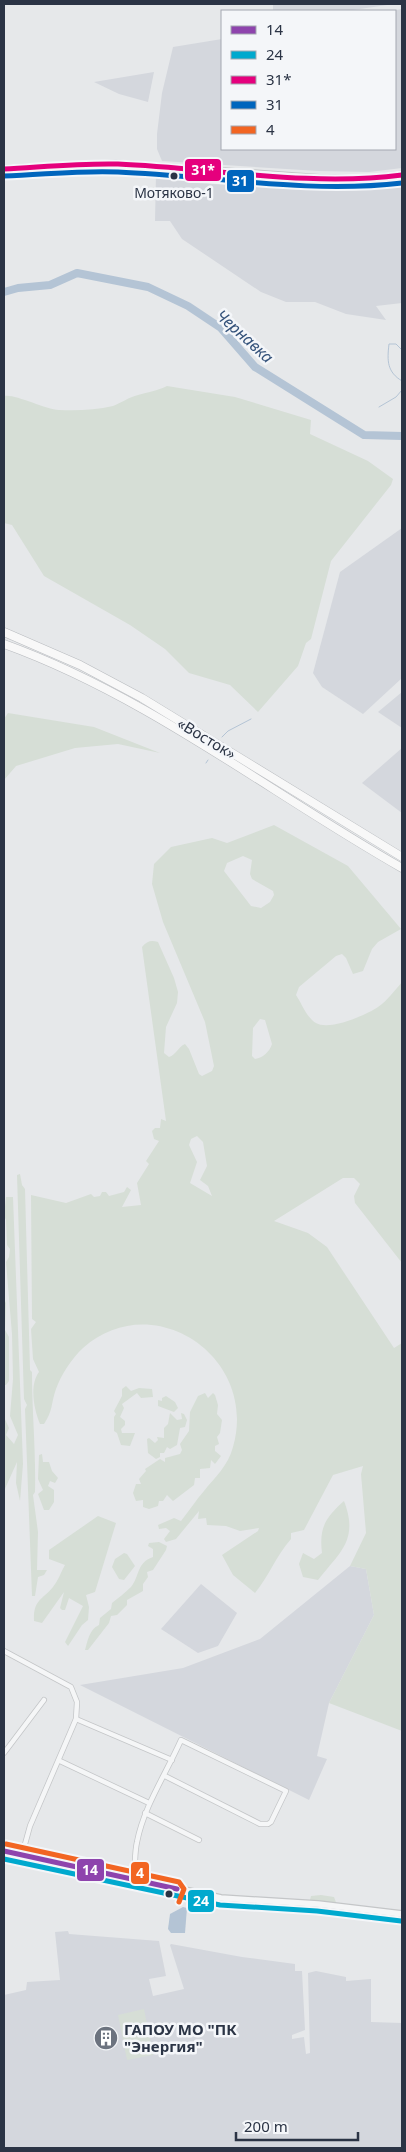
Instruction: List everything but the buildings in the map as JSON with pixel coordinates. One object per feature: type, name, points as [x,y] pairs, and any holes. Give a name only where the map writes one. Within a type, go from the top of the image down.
[{"type":"highway","name":"«Восток»","points":[[4,632],[80,665],[142,698],[402,857]]},
{"type":"highway","name":"«Восток»","points":[[4,644],[54,664],[136,705],[402,868]]},
{"type":"main road","points":[[4,169],[116,164],[326,178],[370,179],[402,175]]},
{"type":"street","points":[[4,1651],[71,1687],[77,1702],[76,1718],[60,1761],[30,1826],[22,1855]]},
{"type":"street","points":[[4,1753],[44,1700]]},
{"type":"street","points":[[76,1718],[172,1760]]},
{"type":"street","points":[[133,1880],[137,1841],[145,1813],[183,1740],[286,1791],[271,1822],[260,1824],[165,1776]]},
{"type":"street","points":[[60,1761],[149,1803]]},
{"type":"street","points":[[145,1813],[199,1840]]},
{"type":"street","points":[[4,1851],[221,1898],[318,1904],[402,1914]]},
{"type":"shaded area","points":[[273,4],[394,4],[353,10],[273,10]]},
{"type":"shaded area","points":[[402,9],[402,168],[369,172],[318,171],[162,161],[157,149],[157,134],[162,93],[173,47],[221,39],[221,150],[396,150],[396,10]]},
{"type":"shaded area","points":[[154,72],[148,102],[119,94],[94,82]]},
{"type":"shaded area","points":[[156,174],[197,178],[196,183],[266,187],[266,182],[361,185],[402,180],[402,303],[376,306],[386,320],[346,314],[315,302],[286,302],[261,292],[182,239],[170,221],[155,221]]},
{"type":"shaded area","points":[[167,386],[235,397],[311,420],[310,434],[368,461],[393,479],[391,485],[331,561],[311,639],[306,643],[298,666],[258,712],[230,685],[189,673],[165,649],[130,625],[44,576],[12,525],[4,523],[4,396],[14,397],[53,409],[86,410],[113,406],[135,396]]},
{"type":"shaded area","points":[[402,528],[402,678],[363,714],[322,687],[313,673],[340,572]]},
{"type":"shaded area","points":[[402,692],[402,728],[378,712]]},
{"type":"shaded area","points":[[8,713],[94,727],[160,753],[118,744],[75,748],[16,766],[4,780],[4,719]]},
{"type":"shaded area","points":[[402,748],[402,813],[362,783]]},
{"type":"shaded area","points":[[274,825],[348,866],[401,929],[378,942],[372,949],[363,971],[353,974],[346,958],[342,954],[336,956],[299,987],[296,995],[313,1021],[322,1025],[339,1024],[357,1018],[378,1007],[385,1002],[402,982],[402,1263],[355,1203],[354,1196],[360,1184],[354,1178],[343,1178],[274,1221],[308,1233],[327,1247],[394,1348],[402,1343],[402,1731],[329,1703],[374,1615],[366,1569],[350,1566],[366,1533],[361,1474],[363,1466],[333,1475],[304,1530],[291,1533],[291,1539],[255,1593],[233,1575],[222,1555],[258,1531],[259,1528],[240,1531],[226,1526],[207,1525],[206,1518],[198,1519],[199,1511],[176,1539],[166,1542],[164,1539],[170,1531],[166,1528],[159,1529],[158,1525],[174,1518],[181,1521],[225,1466],[233,1447],[237,1414],[230,1384],[215,1359],[194,1340],[168,1328],[139,1325],[110,1331],[83,1348],[71,1362],[58,1384],[44,1424],[40,1424],[34,1405],[33,1390],[39,1372],[33,1359],[31,1329],[36,1322],[32,1319],[31,1195],[66,1203],[91,1194],[94,1197],[100,1196],[102,1192],[106,1192],[109,1196],[124,1192],[127,1187],[131,1190],[122,1207],[141,1205],[137,1183],[149,1164],[146,1161],[159,1141],[154,1139],[152,1131],[155,1128],[160,1128],[161,1119],[166,1121],[142,947],[147,942],[158,942],[178,992],[177,1003],[166,1027],[164,1053],[169,1057],[185,1044],[189,1049],[199,1074],[202,1076],[212,1071],[214,1066],[205,1022],[163,922],[152,884],[154,864],[171,847],[212,838],[227,843]],"holes":[[[243,856],[252,860],[250,874],[252,879],[273,891],[274,895],[270,902],[261,908],[251,906],[224,871],[227,863]],[[260,1019],[265,1020],[272,1044],[266,1054],[255,1059],[252,1056],[253,1028]],[[197,1136],[203,1142],[207,1166],[200,1180],[208,1186],[212,1196],[190,1183],[197,1162],[189,1145],[191,1139]]]},
{"type":"shaded area","points":[[20,1174],[22,1185],[25,1189],[30,1370],[32,1372],[35,1462],[35,1492],[33,1495],[38,1532],[37,1570],[47,1570],[44,1575],[38,1577],[35,1596],[32,1596],[25,1409],[27,1405],[24,1399],[17,1175]]},
{"type":"shaded area","points":[[6,1197],[13,1197],[23,1464],[20,1501],[16,1483],[17,1462],[4,1491],[4,1417],[9,1428],[6,1435],[14,1444],[18,1435],[10,1416],[13,1379],[12,1334],[6,1262],[10,1249],[7,1245],[6,1220],[4,1216]]},
{"type":"shaded area","points":[[4,1299],[6,1303],[5,1330],[9,1337],[9,1381],[6,1385],[4,1385]]},
{"type":"shaded area","points":[[126,1386],[131,1391],[139,1388],[152,1389],[153,1397],[141,1398],[137,1393],[122,1404],[124,1408],[120,1417],[125,1421],[125,1425],[121,1429],[122,1433],[135,1433],[130,1446],[121,1445],[117,1433],[114,1431],[114,1417],[116,1414],[114,1411],[122,1396],[122,1389]]},
{"type":"shaded area","points":[[205,1393],[208,1398],[213,1393],[215,1395],[218,1405],[217,1414],[222,1420],[220,1433],[217,1437],[219,1444],[215,1446],[215,1451],[221,1456],[215,1464],[211,1460],[210,1468],[200,1469],[200,1478],[195,1478],[194,1485],[173,1501],[167,1495],[163,1501],[159,1501],[158,1506],[149,1509],[143,1507],[143,1500],[136,1501],[133,1493],[136,1484],[141,1484],[139,1479],[146,1471],[145,1469],[160,1459],[165,1462],[165,1458],[180,1454],[182,1450],[180,1444],[189,1431],[190,1412],[198,1396]]},
{"type":"shaded area","points":[[166,1396],[175,1402],[178,1408],[174,1412],[158,1406],[158,1400],[162,1401],[162,1398]]},
{"type":"shaded area","points":[[170,1413],[177,1420],[182,1419],[181,1413],[184,1414],[187,1420],[185,1427],[180,1428],[177,1445],[170,1449],[167,1447],[164,1453],[160,1453],[160,1457],[156,1459],[148,1453],[147,1439],[149,1438],[155,1443],[158,1440],[157,1437],[164,1438],[164,1428],[168,1424]]},
{"type":"shaded area","points":[[42,1454],[43,1462],[49,1462],[52,1471],[58,1478],[55,1483],[50,1481],[48,1486],[54,1490],[54,1502],[49,1510],[44,1510],[38,1494],[43,1490],[38,1479],[39,1455]]},
{"type":"shaded area","points":[[344,1501],[349,1526],[345,1545],[318,1580],[303,1577],[299,1564],[303,1553],[314,1559],[322,1553],[321,1544],[325,1524],[332,1513]]},
{"type":"shaded area","points":[[98,1516],[116,1523],[95,1592],[86,1595],[89,1607],[88,1620],[82,1625],[68,1646],[65,1642],[83,1606],[69,1598],[65,1610],[62,1610],[60,1608],[64,1592],[42,1623],[34,1621],[35,1609],[39,1601],[55,1585],[65,1565],[49,1559],[49,1550]]},
{"type":"shaded area","points":[[159,1542],[167,1546],[166,1550],[153,1570],[147,1572],[148,1577],[143,1584],[143,1591],[127,1600],[127,1605],[117,1615],[111,1616],[109,1623],[88,1650],[85,1650],[89,1636],[99,1625],[100,1618],[111,1609],[112,1603],[131,1587],[141,1566],[153,1557],[153,1549],[148,1546],[149,1543]]},
{"type":"shaded area","points":[[124,1553],[127,1554],[135,1566],[124,1580],[119,1579],[112,1567],[115,1559]]},
{"type":"shaded area","points":[[350,1566],[366,1569],[374,1615],[329,1703],[317,1756],[327,1759],[309,1800],[80,1685],[183,1668],[260,1639]]},
{"type":"shaded area","points":[[201,1584],[237,1613],[218,1646],[198,1653],[161,1629]]},
{"type":"shaded area","points":[[311,1896],[334,1897],[337,1905],[310,1900]]},
{"type":"shaded area","points":[[68,1931],[69,1934],[159,1941],[166,1976],[149,1979],[153,1996],[184,1989],[171,1944],[242,1957],[295,1964],[295,1971],[302,1971],[305,2030],[292,2035],[292,2039],[304,2037],[306,2054],[310,2053],[308,1973],[316,1971],[346,1977],[346,1981],[371,1979],[371,2022],[402,2023],[402,2148],[4,2148],[4,1995],[26,1990],[27,1982],[60,1980],[55,1932]]},
{"type":"shaded area","points":[[144,2009],[153,2055],[127,2060],[118,2015]]},
{"type":"water","points":[[183,1907],[187,1908],[185,1933],[171,1933],[168,1929],[170,1914]]},
{"type":"waterway","name":"Чернавка","points":[[4,292],[18,288],[50,285],[77,273],[148,287],[188,306],[221,328],[255,367],[364,435],[402,436]]},
{"type":"waterway","points":[[402,350],[396,344],[389,344],[389,366],[393,374],[402,381]]},
{"type":"waterway","points":[[379,407],[396,397],[402,390]]},
{"type":"waterway","points":[[222,737],[228,731],[251,719]]},
{"type":"transit line","name":"31*","points":[[4,169],[118,164],[296,178],[367,178],[402,175]]},
{"type":"transit line","name":"31","points":[[4,176],[104,172],[296,185],[367,186],[402,183]]},
{"type":"transit line","name":"4","points":[[6,1844],[179,1882],[184,1889],[179,1902]]},
{"type":"transit line","name":"14","points":[[4,1851],[177,1889]]},
{"type":"transit line","name":"24","points":[[4,1859],[220,1905],[317,1911],[401,1921]]},
{"type":"place","name":"Мотяково-1","points":[[174,176]]},
{"type":"place","name":"ГАПОУ МО \"ПК \"Энергия\"","points":[[106,2038]]}]
